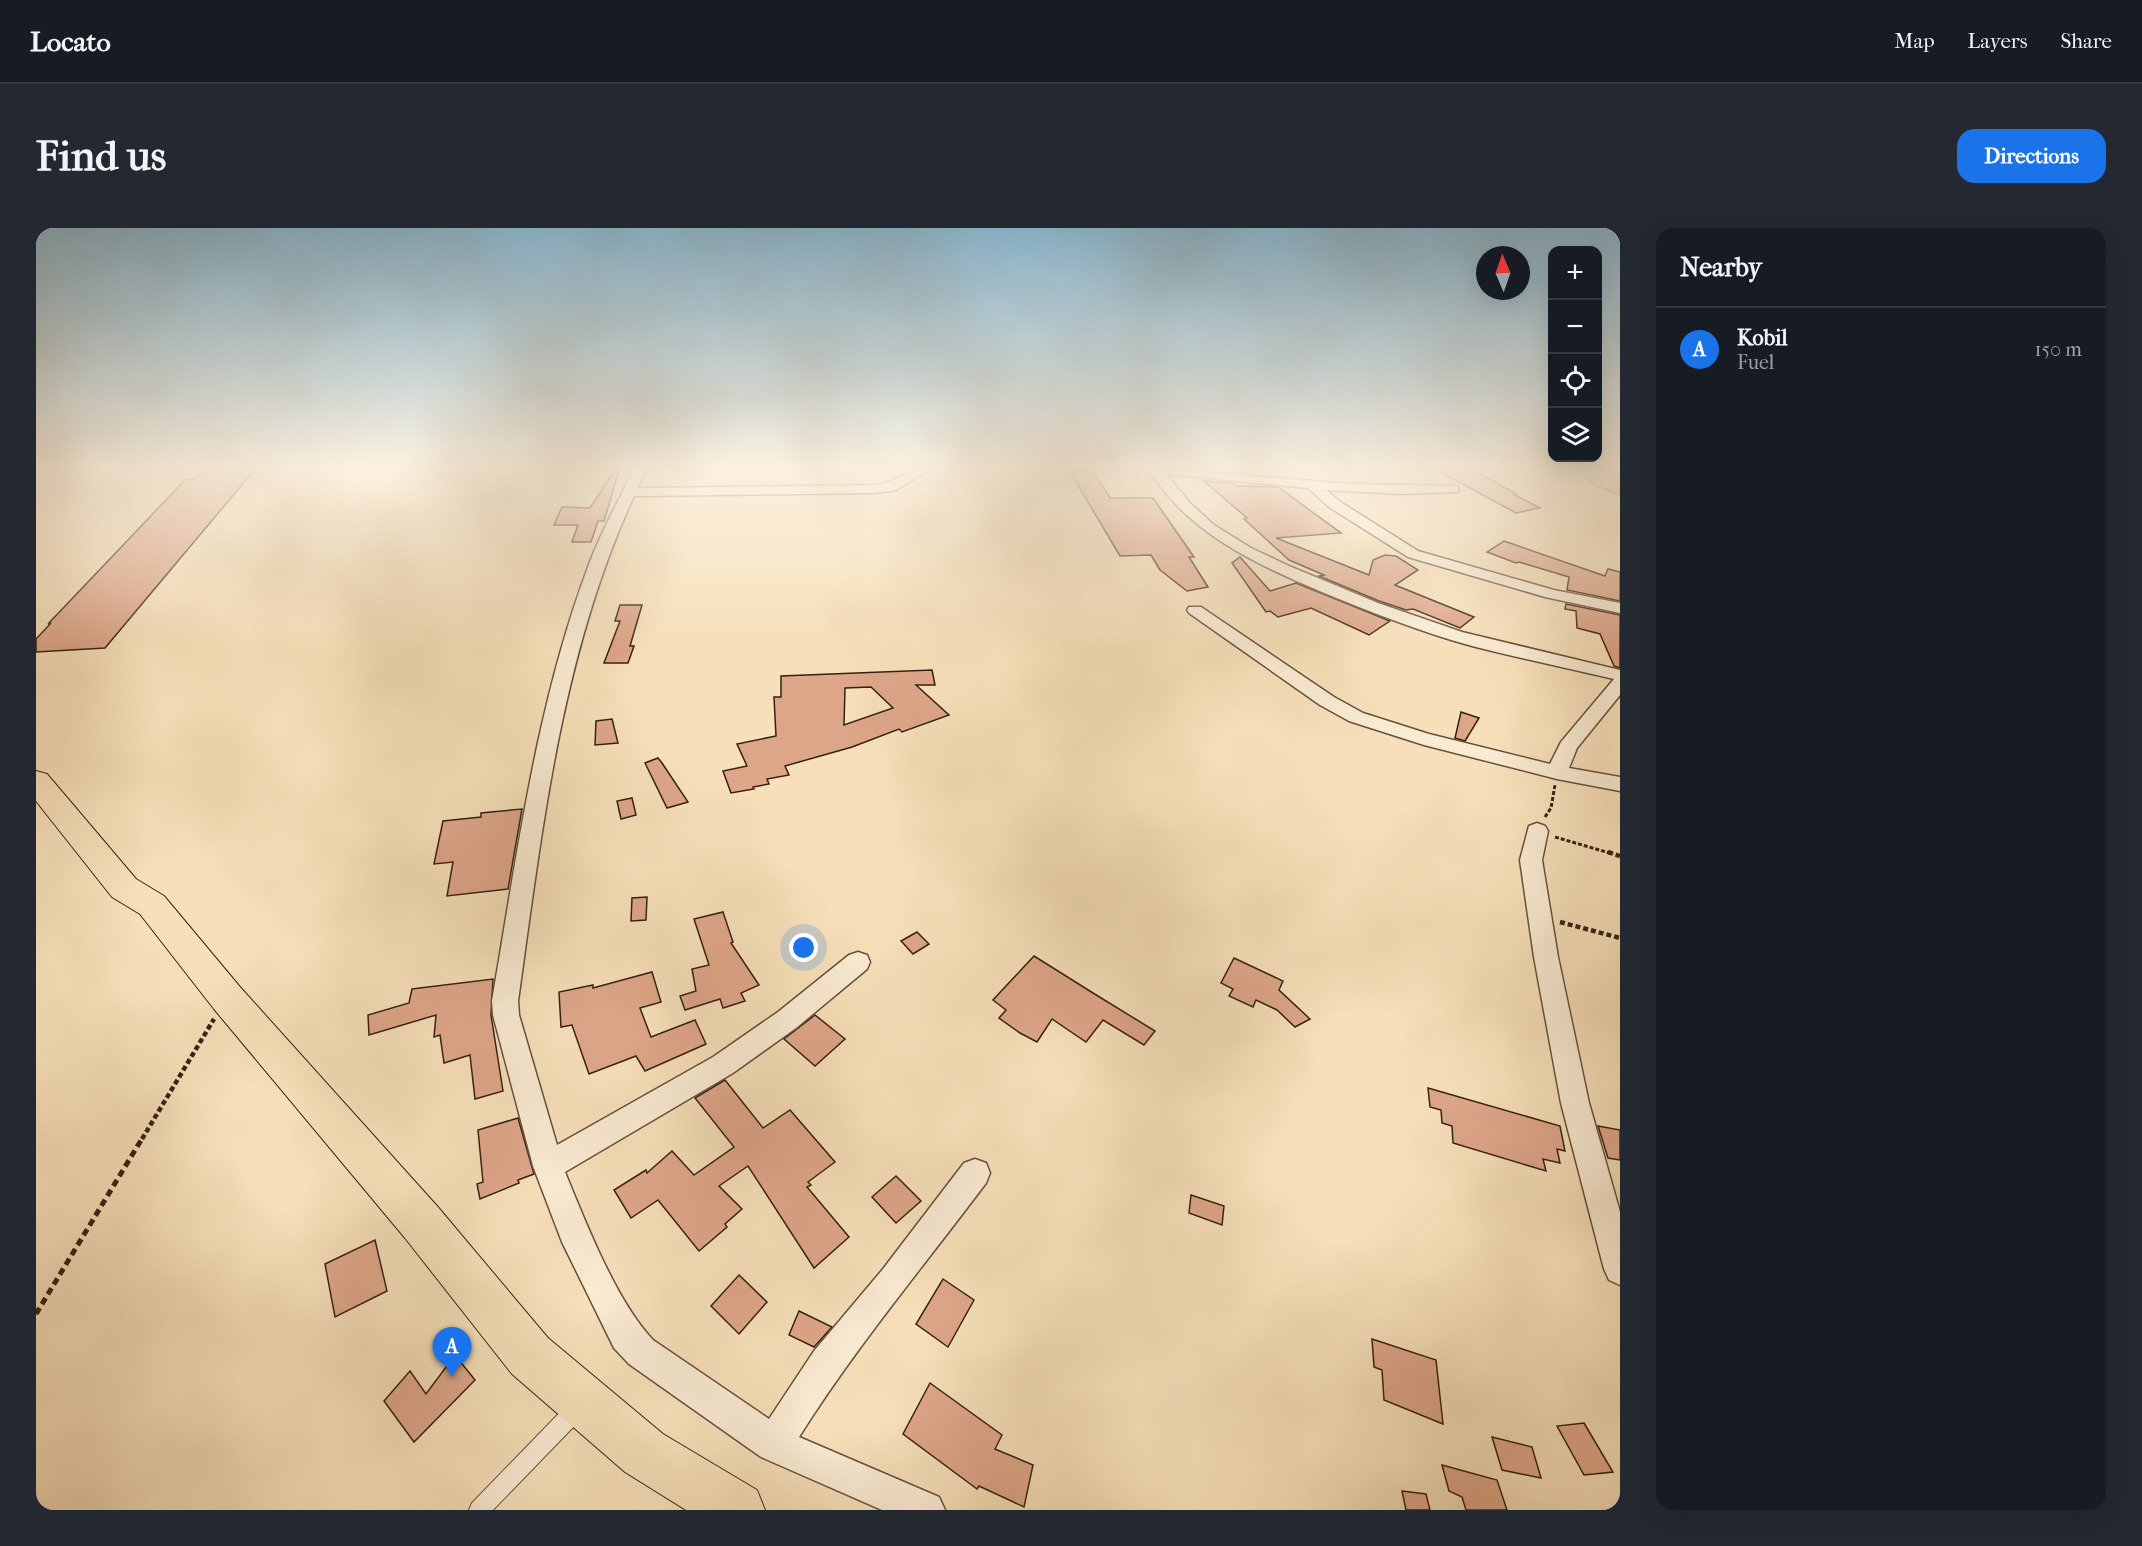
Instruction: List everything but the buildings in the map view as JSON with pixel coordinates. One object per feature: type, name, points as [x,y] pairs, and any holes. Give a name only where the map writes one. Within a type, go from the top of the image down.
[{"type":"highway","points":[[36,780],[421,1222],[530,1356],[644,1453],[738,1510]]},
{"type":"street","points":[[613,528],[596,566],[570,650],[536,808],[506,1001],[506,1015],[548,1166],[578,1242],[626,1336],[641,1352],[774,1444],[926,1510]]},
{"type":"street","points":[[1209,528],[1236,547],[1365,604],[1477,642],[1620,675]]},
{"type":"street","points":[[1372,528],[1413,554],[1540,591],[1620,608]]},
{"type":"street","points":[[1195,610],[1327,701],[1356,717],[1425,739],[1557,772],[1620,784]]},
{"type":"street","points":[[1557,772],[1568,746],[1620,683]]},
{"type":"street","points":[[1537,831],[1531,860],[1539,917],[1573,1093],[1620,1269]]},
{"type":"street","points":[[548,1166],[723,1065],[787,1020],[858,962]]},
{"type":"street","points":[[774,1444],[826,1363],[894,1280],[975,1173]]},
{"type":"lane","points":[[479,1510],[583,1403]]},
{"type":"path","points":[[1557,772],[1551,808],[1537,831],[1620,856]]},
{"type":"path","points":[[1539,917],[1620,938]]},
{"type":"path","points":[[36,1314],[227,998]]},
{"type":"place","name":"Kobil","points":[[452,1377]]}]
